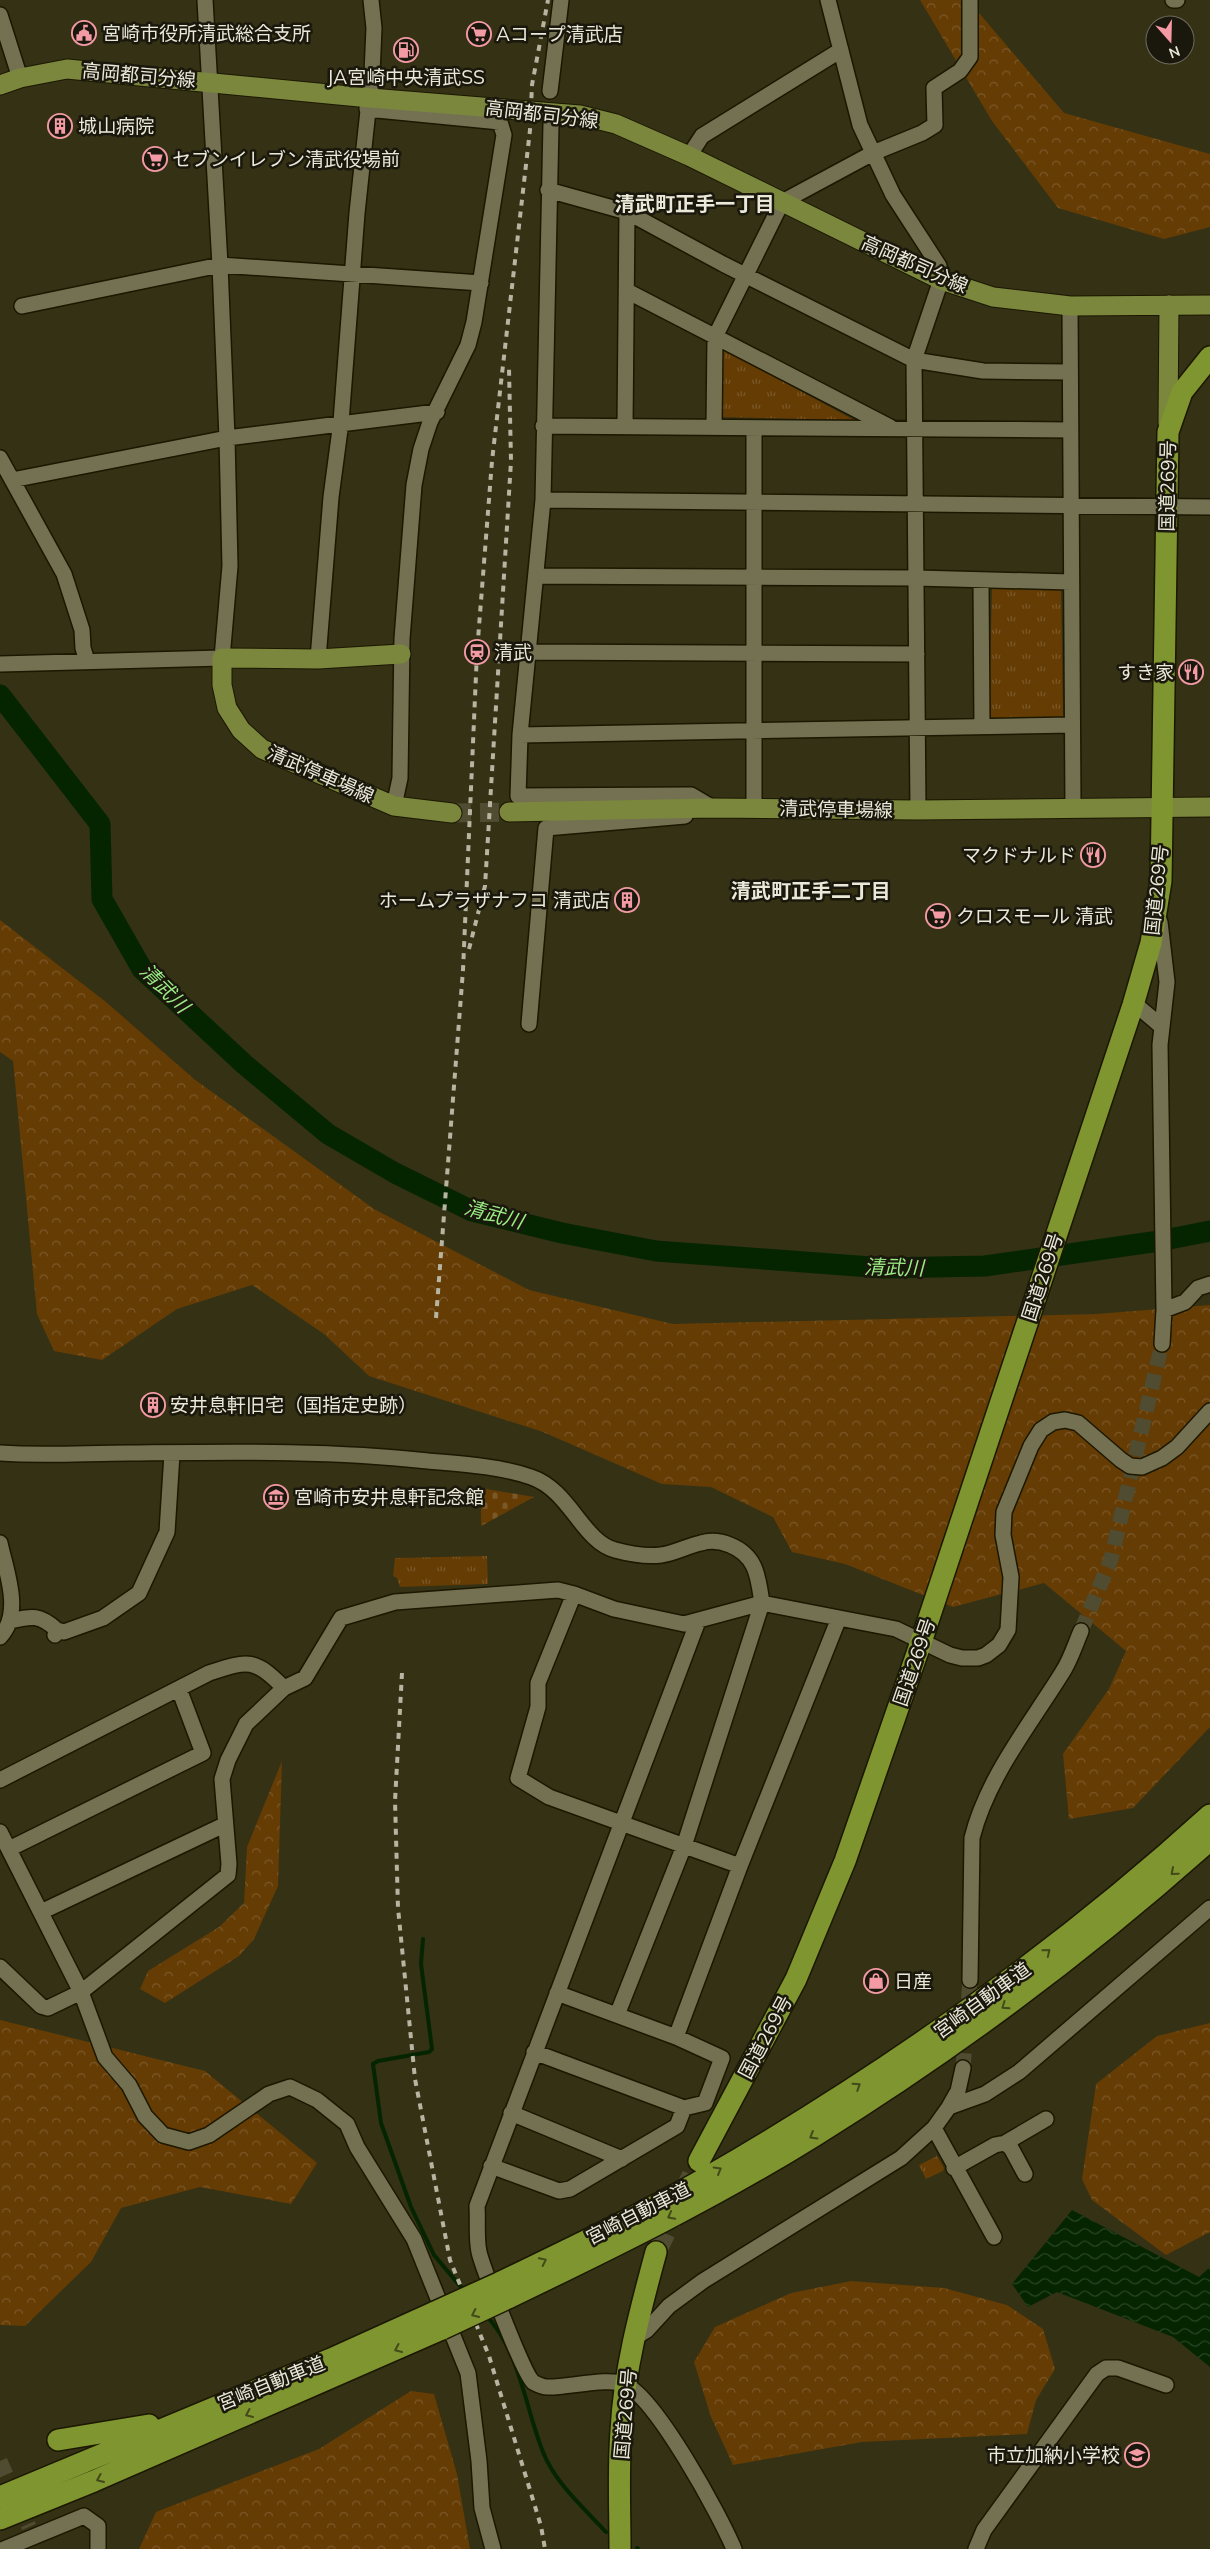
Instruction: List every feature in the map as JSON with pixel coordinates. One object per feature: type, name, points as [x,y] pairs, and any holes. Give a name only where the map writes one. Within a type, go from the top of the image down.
[{"type":"highway","name":"国道269号","points":[[698,2161],[796,1979],[845,1861],[921,1642],[1133,1005],[1151,943],[1161,881],[1164,808],[1168,432],[1182,392],[1210,357]]},
{"type":"highway","name":"宮崎自動車道","points":[[504,2290],[704,2179],[804,2120],[907,2054],[1020,1974],[1159,1861],[1210,1815]]},
{"type":"highway","name":"宮崎自動車道","points":[[0,2519],[185,2442],[504,2290],[612,2248],[712,2194],[813,2136],[909,2075],[1032,1988],[1171,1875],[1210,1840]]},
{"type":"highway","name":"国道269号","points":[[620,2549],[620,2431],[634,2338],[656,2252]]},
{"type":"highway","name":"宮崎自動車道","points":[[0,2496],[331,2359],[439,2320]]},
{"type":"highway","points":[[58,2440],[185,2418]]},
{"type":"main road","name":"高岡都司分線","points":[[0,85],[20,78],[67,69],[210,81],[369,104],[580,115],[616,124],[689,156],[941,280],[993,297],[1070,306],[1210,305]]},
{"type":"main road","points":[[1168,432],[1169,304]]},
{"type":"main road","points":[[222,658],[318,659],[401,654]]},
{"type":"main road","name":"清武停車場線","points":[[222,658],[222,685],[227,708],[241,730],[262,750],[394,806],[452,813]]},
{"type":"main road","points":[[1164,808],[1210,807]]},
{"type":"main road","name":"清武停車場線","points":[[509,812],[713,808],[918,810],[1164,808]]},
{"type":"street","points":[[0,664],[222,658],[230,566],[227,438],[220,265],[205,0]]},
{"type":"street","points":[[318,659],[331,497],[341,422],[369,104],[374,28],[372,0]]},
{"type":"street","points":[[550,91],[561,0]]},
{"type":"street","points":[[828,0],[860,125],[893,195],[939,266],[941,280],[914,360],[918,810]]},
{"type":"street","points":[[714,428],[715,337],[782,202],[873,153],[922,133],[935,125],[934,88],[960,71],[970,57],[970,0]]},
{"type":"street","points":[[0,15],[20,78]]},
{"type":"street","points":[[689,156],[702,136],[842,50]]},
{"type":"street","points":[[369,104],[500,122],[504,135],[481,283],[468,345],[421,449],[414,485],[401,654],[400,778],[394,806]]},
{"type":"street","points":[[550,124],[543,500],[520,735],[518,796],[691,795],[713,808]]},
{"type":"street","points":[[548,190],[627,212],[746,276],[914,360],[983,371],[1070,372]]},
{"type":"street","points":[[626,427],[627,212]]},
{"type":"street","points":[[22,306],[220,265],[481,283]]},
{"type":"street","points":[[627,291],[894,429]]},
{"type":"street","points":[[1070,306],[1073,808]]},
{"type":"street","points":[[12,480],[227,438],[341,422],[437,412]]},
{"type":"street","points":[[543,426],[1070,430]]},
{"type":"street","points":[[754,428],[754,808]]},
{"type":"street","points":[[0,458],[64,574],[82,630],[83,648],[87,661]]},
{"type":"street","points":[[543,500],[1210,507]]},
{"type":"street","points":[[536,576],[916,578],[1071,582]]},
{"type":"street","points":[[981,580],[982,727]]},
{"type":"street","points":[[528,652],[916,654]]},
{"type":"street","points":[[520,735],[1072,725]]},
{"type":"street","points":[[529,1024],[546,828],[684,817],[713,808]]},
{"type":"street","points":[[1161,881],[1160,927],[1167,982],[1160,1044],[1164,1310],[1162,1344]]},
{"type":"street","points":[[1133,1005],[1135,1004],[1161,1026]]},
{"type":"street","points":[[1164,1310],[1185,1302],[1198,1288],[1210,1284]]},
{"type":"street","points":[[0,1967],[41,2006],[48,2008],[81,1992],[228,1875],[229,1864],[224,1825],[222,1779],[228,1760],[246,1724],[284,1688],[305,1678],[323,1652],[336,1624],[343,1616],[395,1602],[558,1590],[614,1609],[684,1624],[698,1622],[762,1603],[896,1629],[921,1642],[962,1658],[978,1658],[999,1645],[1005,1636],[1010,1618],[1011,1593],[1003,1535],[1004,1512],[1031,1446],[1046,1426],[1065,1420],[1078,1423],[1126,1463],[1136,1468],[1162,1458],[1177,1447],[1210,1411]]},
{"type":"street","points":[[0,1453],[40,1456],[243,1451],[371,1454],[486,1467],[531,1476],[553,1489],[599,1541],[610,1548],[640,1555],[661,1555],[712,1541],[724,1542],[742,1550],[749,1556],[753,1564],[762,1603],[684,1846],[617,2016]]},
{"type":"street","points":[[10,1621],[33,1616],[45,1619],[56,1632],[64,1632],[103,1618],[139,1593],[166,1532],[172,1454]]},
{"type":"street","points":[[0,1543],[11,1601],[10,1621],[0,1637]]},
{"type":"street","points":[[574,1594],[538,1683],[538,1707],[518,1778],[549,1797],[740,1866]]},
{"type":"street","points":[[676,2037],[740,1866],[839,1618]]},
{"type":"street","points":[[698,1622],[477,2206],[479,2252],[521,2364],[532,2381],[545,2387],[600,2383],[626,2384],[643,2399],[674,2442],[722,2520],[734,2549]]},
{"type":"street","points":[[970,1980],[972,1838],[977,1817],[990,1790],[1037,1710],[1064,1672],[1081,1631]]},
{"type":"street","points":[[0,1780],[209,1673],[231,1666],[253,1663],[266,1670],[284,1688]]},
{"type":"street","points":[[9,1849],[203,1754],[178,1689]]},
{"type":"street","points":[[41,1912],[224,1825]]},
{"type":"street","points":[[0,1832],[81,1992],[105,2057],[129,2085],[145,2116],[163,2135],[189,2142],[209,2135],[269,2094],[290,2087],[317,2100],[347,2124],[357,2147],[414,2239],[468,2373],[479,2461],[482,2508],[493,2549]]},
{"type":"street","points":[[949,2107],[985,2094],[1019,2072],[1210,1908]]},
{"type":"street","points":[[534,2052],[684,2108],[705,2103],[722,2058],[676,2037],[557,1993]]},
{"type":"street","points":[[634,2338],[647,2330],[669,2306],[704,2280],[901,2158],[934,2128],[949,2107],[958,2091],[963,2068]]},
{"type":"street","points":[[491,2166],[559,2191],[570,2189],[678,2126],[684,2108]]},
{"type":"street","points":[[511,2113],[622,2159]]},
{"type":"street","points":[[954,2168],[995,2145],[1005,2143],[1046,2119]]},
{"type":"street","points":[[934,2128],[954,2168],[994,2237]]},
{"type":"street","points":[[1005,2143],[1011,2148],[1025,2174]]},
{"type":"street","points":[[976,2549],[984,2530],[1097,2374],[1106,2368],[1118,2368],[1166,2385]]},
{"type":"street","points":[[4,2549],[31,2532],[84,2516],[98,2526],[98,2549]]},
{"type":"green space","points":[[920,0],[968,0],[1064,113],[1210,154],[1210,227],[1164,239],[1058,208],[992,121]]},
{"type":"green space","points":[[723,349],[854,420],[722,417]]},
{"type":"green space","points":[[1061,587],[1063,717],[989,719],[992,588]]},
{"type":"green space","points":[[0,920],[106,1002],[194,1079],[374,1209],[529,1290],[673,1324],[1096,1314],[1210,1305],[1210,1727],[1133,1808],[1069,1819],[1063,1754],[1109,1689],[1126,1651],[1044,1583],[953,1607],[845,1564],[792,1552],[773,1517],[711,1487],[662,1484],[543,1432],[369,1376],[324,1334],[252,1285],[177,1309],[102,1360],[54,1351],[37,1314],[13,1061],[0,1052]]},
{"type":"green space","points":[[481,1488],[534,1497],[481,1526]]},
{"type":"green space","points":[[487,1556],[488,1584],[400,1587],[397,1578],[393,1576],[395,1558]]},
{"type":"green space","points":[[282,1761],[278,1886],[254,1939],[239,1956],[165,2003],[140,1989],[148,1971],[219,1927],[244,1903],[247,1847]]},
{"type":"green space","points":[[0,2020],[205,2071],[317,2163],[291,2204],[200,2187],[121,2208],[91,2262],[25,2326],[0,2325]]},
{"type":"green space","points":[[1210,2023],[1210,2232],[1166,2255],[1092,2200],[1082,2179],[1096,2084],[1157,2036]]},
{"type":"green space","points":[[937,2156],[944,2168],[943,2171],[926,2179],[919,2165]]},
{"type":"green space","points":[[851,2281],[944,2288],[1007,2305],[1043,2329],[1055,2369],[1036,2400],[1027,2434],[862,2442],[733,2465],[711,2417],[694,2362],[715,2327],[791,2293]]},
{"type":"green space","points":[[411,2391],[434,2394],[457,2474],[470,2549],[139,2549],[156,2512],[319,2449]]},
{"type":"water","points":[[1072,2210],[1199,2277],[1210,2267],[1210,2367],[1173,2337],[1057,2292],[1028,2307],[1012,2284]]},
{"type":"waterway","name":"清武川","points":[[0,695],[100,824],[102,899],[142,969],[244,1064],[328,1134],[395,1173],[472,1211],[562,1233],[656,1251],[884,1268],[985,1266],[1159,1241],[1210,1231]]},
{"type":"waterway","points":[[423,1939],[421,1964],[432,2049],[429,2052],[378,2061],[373,2064],[381,2123],[411,2207],[434,2255],[465,2292]]},
{"type":"waterway","points":[[486,2315],[507,2346],[548,2463],[562,2485],[606,2532]]},
{"type":"tunnel","points":[[452,813],[509,812]]},
{"type":"tunnel","points":[[1081,1631],[1111,1559],[1162,1344]]},
{"type":"tunnel","points":[[963,2068],[970,1980]]},
{"type":"tunnel","points":[[656,2252],[699,2161]]},
{"type":"tunnel","points":[[0,2461],[29,2527]]},
{"type":"railway","points":[[436,1318],[463,970],[477,652],[492,461],[530,130],[532,85],[548,0]]},
{"type":"railway","points":[[469,949],[485,886],[511,461],[509,369]]},
{"type":"railway","points":[[402,1673],[395,1801],[398,1908],[415,2079],[450,2260],[489,2356],[541,2526],[545,2549]]},
{"type":"place","name":"宮崎市役所清武総合支所","points":[[84,33]]},
{"type":"place","name":"Aコープ清武店","points":[[479,34]]},
{"type":"place","name":"JA宮崎中央清武SS","points":[[406,50]]},
{"type":"place","name":"城山病院","points":[[60,126]]},
{"type":"place","name":"セブンイレブン清武役場前","points":[[155,159]]},
{"type":"place","name":"清武","points":[[477,652]]},
{"type":"place","name":"すき家","points":[[1191,672]]},
{"type":"place","name":"マクドナルド","points":[[1093,855]]},
{"type":"place","name":"ホームプラザナフコ 清武店","points":[[627,900]]},
{"type":"place","name":"クロスモール 清武","points":[[938,916]]},
{"type":"place","name":"安井息軒旧宅（国指定史跡）","points":[[153,1405]]},
{"type":"place","name":"宮崎市安井息軒記念館","points":[[276,1497]]},
{"type":"place","name":"日産","points":[[876,1981]]},
{"type":"place","name":"市立加納小学校","points":[[1137,2455]]},
{"type":"district","name":"清武町正手一丁目","points":[[695,203]]},
{"type":"district","name":"清武町正手二丁目","points":[[811,890]]}]
